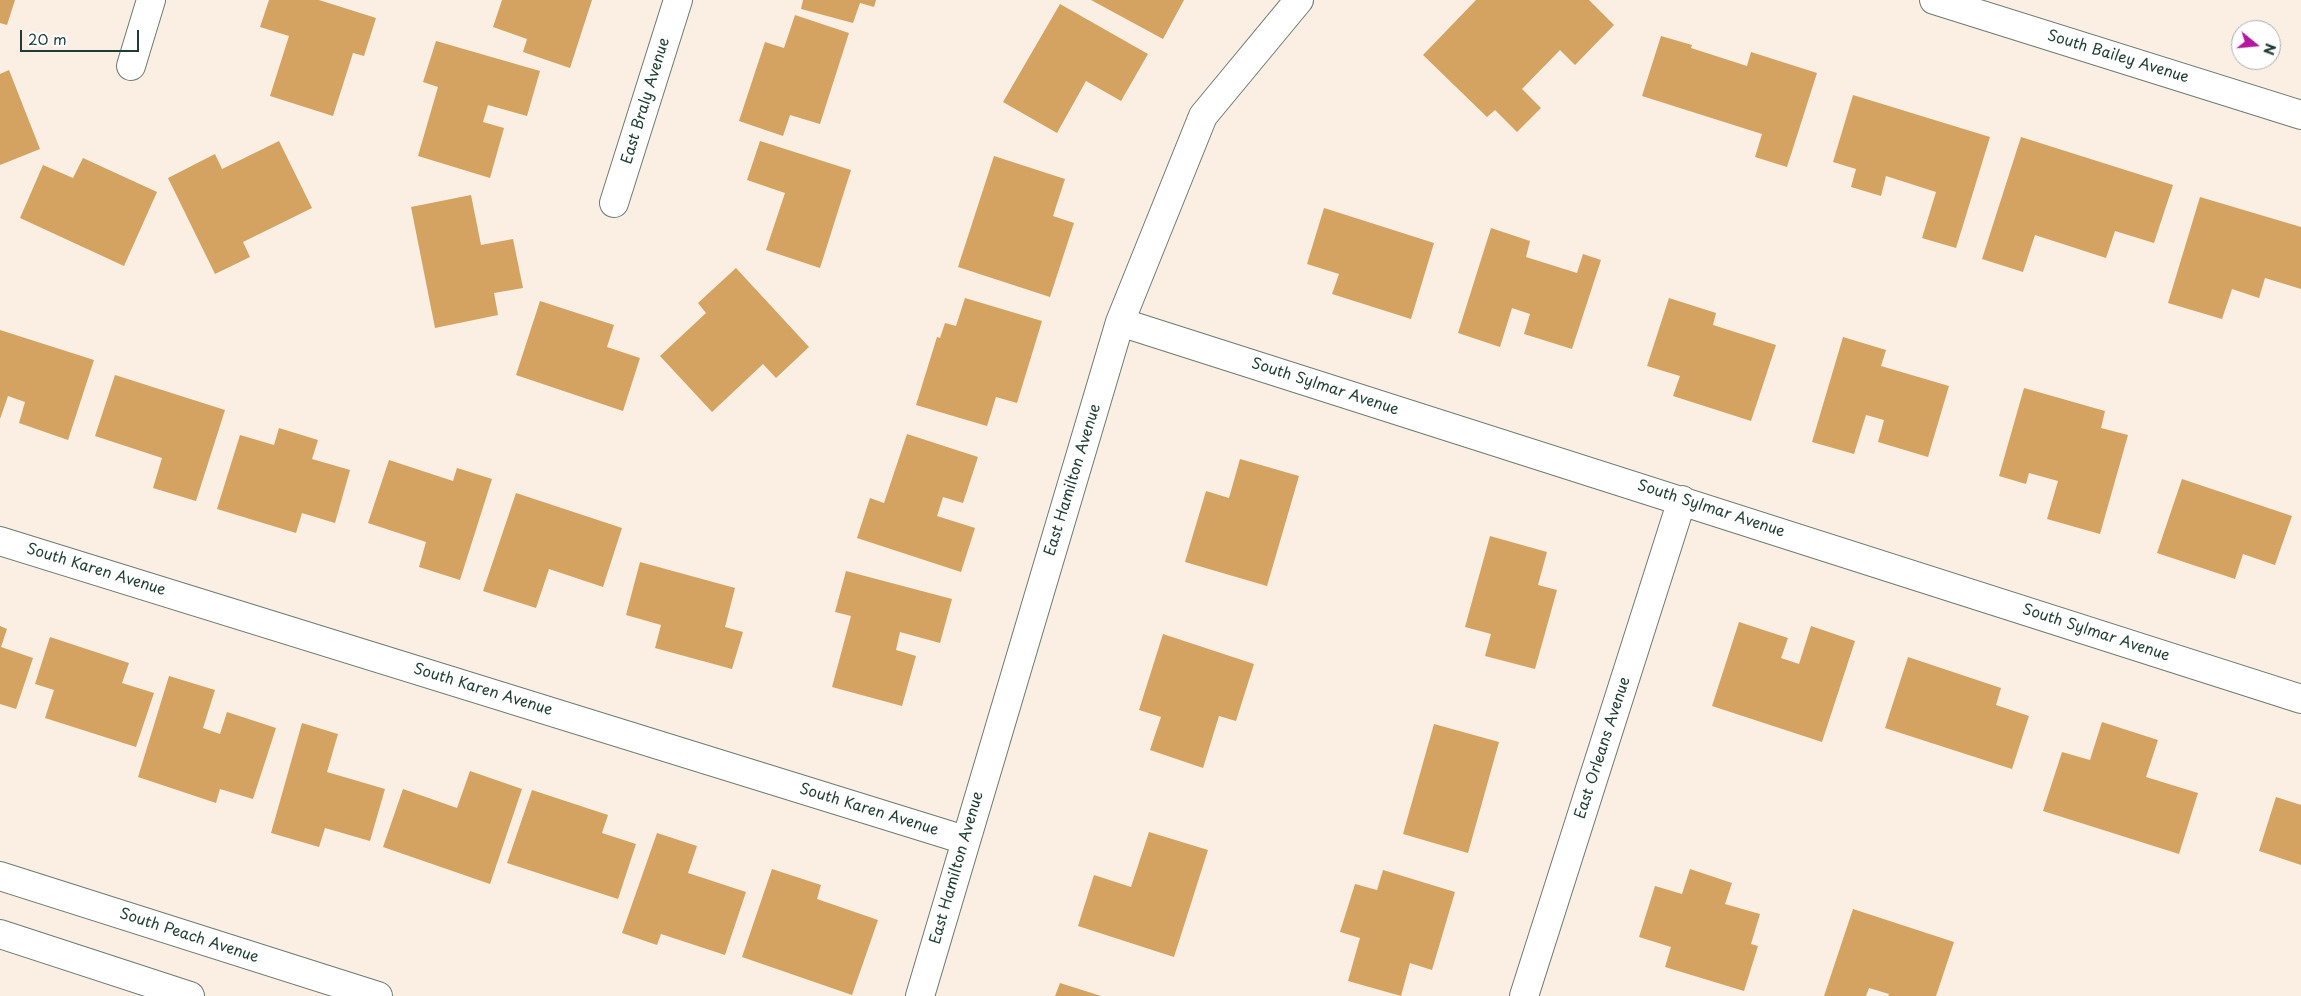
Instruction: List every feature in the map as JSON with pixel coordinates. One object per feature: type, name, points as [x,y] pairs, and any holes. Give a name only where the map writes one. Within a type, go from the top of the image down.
[{"type":"street","points":[[131,66],[151,0]]},
{"type":"street","name":"East Braly Avenue","points":[[614,203],[678,0]]},
{"type":"street","name":"East Hamilton Avenue","points":[[920,996],[1120,322],[1203,116],[1299,0]]},
{"type":"street","name":"South Bailey Avenue","points":[[1934,0],[2301,115]]},
{"type":"street","name":"South Sylmar Avenue","points":[[1120,322],[2301,699]]},
{"type":"street","name":"East Orleans Avenue","points":[[1524,996],[1682,500]]},
{"type":"street","name":"South Karen Avenue","points":[[0,540],[965,840]]},
{"type":"street","name":"South Peach Avenue","points":[[0,876],[378,996]]},
{"type":"street","points":[[0,934],[190,996]]},
{"type":"building","points":[[0,0],[15,0],[7,25],[0,23]]},
{"type":"building","points":[[269,0],[319,0],[376,18],[364,56],[353,53],[333,116],[270,96],[289,36],[260,27]]},
{"type":"building","points":[[502,0],[592,0],[570,68],[523,52],[527,39],[493,27]]},
{"type":"building","points":[[803,0],[876,0],[874,7],[860,3],[853,23],[801,9]]},
{"type":"building","points":[[1091,0],[1184,0],[1163,39]]},
{"type":"building","points":[[1476,0],[1589,0],[1614,25],[1575,65],[1560,50],[1522,89],[1541,108],[1517,132],[1495,110],[1487,117],[1423,55]]},
{"type":"building","points":[[1060,4],[1148,54],[1121,101],[1086,81],[1057,133],[1003,102]]},
{"type":"building","points":[[795,15],[849,33],[820,124],[790,115],[783,136],[739,121],[765,42],[784,48]]},
{"type":"building","points":[[1661,36],[1692,45],[1691,48],[1747,66],[1751,52],[1817,73],[1787,167],[1755,157],[1762,134],[1642,96]]},
{"type":"building","points":[[436,41],[540,71],[527,116],[488,105],[483,122],[504,128],[490,178],[418,156],[438,87],[423,82]]},
{"type":"building","points":[[9,70],[40,149],[0,165],[0,74]]},
{"type":"building","points":[[1853,95],[1990,137],[1956,248],[1922,238],[1936,192],[1886,176],[1881,196],[1851,187],[1856,169],[1833,162]]},
{"type":"building","points":[[2021,137],[2173,185],[2154,243],[2115,231],[2106,258],[2035,235],[2023,272],[1982,259]]},
{"type":"building","points":[[279,141],[312,208],[243,242],[250,257],[215,274],[168,178],[215,154],[222,169]]},
{"type":"building","points":[[760,141],[851,170],[820,268],[766,250],[785,193],[747,180]]},
{"type":"building","points":[[994,156],[1065,179],[1053,216],[1074,223],[1050,297],[958,267]]},
{"type":"building","points":[[83,158],[157,192],[124,266],[20,218],[43,165],[73,178]]},
{"type":"building","points":[[471,195],[481,245],[513,239],[523,288],[494,293],[498,315],[435,328],[411,207]]},
{"type":"building","points":[[2200,197],[2301,227],[2301,289],[2265,278],[2259,298],[2232,289],[2222,319],[2168,303]]},
{"type":"building","points":[[1324,208],[1434,243],[1411,319],[1332,294],[1339,274],[1307,264]]},
{"type":"building","points":[[1491,228],[1530,241],[1526,257],[1577,273],[1583,254],[1601,260],[1572,349],[1524,334],[1530,314],[1512,308],[1500,347],[1458,333]]},
{"type":"building","points":[[736,268],[809,347],[776,378],[763,364],[712,412],[660,356],[706,313],[698,303]]},
{"type":"building","points":[[965,298],[1042,321],[1017,403],[996,397],[987,426],[916,405],[937,337],[940,338],[945,323],[956,326]]},
{"type":"building","points":[[1669,298],[1716,313],[1713,325],[1776,345],[1751,421],[1673,396],[1680,376],[1647,366]]},
{"type":"building","points":[[540,301],[614,325],[607,347],[640,358],[623,411],[516,375]]},
{"type":"building","points":[[0,330],[94,360],[68,440],[19,423],[25,402],[8,396],[0,419]]},
{"type":"building","points":[[1843,337],[1886,350],[1881,366],[1949,386],[1928,457],[1878,442],[1884,420],[1866,415],[1854,454],[1812,442]]},
{"type":"building","points":[[115,375],[225,410],[196,501],[153,488],[162,458],[95,436]]},
{"type":"building","points":[[2024,388],[2105,411],[2101,428],[2128,435],[2100,534],[2047,519],[2058,481],[2029,473],[2026,484],[1999,476]]},
{"type":"building","points":[[279,428],[318,440],[312,459],[350,470],[335,523],[302,513],[296,533],[217,509],[240,435],[274,445]]},
{"type":"building","points":[[907,434],[978,457],[963,503],[943,497],[937,516],[975,528],[961,572],[857,538],[870,498],[884,503]]},
{"type":"building","points":[[1240,459],[1299,476],[1267,586],[1185,562],[1206,491],[1229,498]]},
{"type":"building","points":[[389,460],[453,481],[457,468],[492,479],[460,580],[419,567],[426,542],[368,523]]},
{"type":"building","points":[[2182,479],[2292,516],[2275,565],[2243,554],[2235,579],[2157,553]]},
{"type":"building","points":[[516,493],[622,528],[603,587],[549,569],[536,608],[483,591]]},
{"type":"building","points":[[1490,536],[1547,552],[1538,585],[1557,590],[1535,669],[1485,656],[1491,634],[1465,627]]},
{"type":"building","points":[[640,562],[735,588],[725,627],[743,632],[732,669],[655,648],[661,625],[626,615]]},
{"type":"building","points":[[846,571],[952,599],[940,643],[900,632],[896,650],[916,656],[902,706],[832,687],[851,616],[835,612]]},
{"type":"building","points":[[1739,622],[1788,638],[1781,658],[1799,664],[1811,626],[1855,641],[1822,742],[1712,706]]},
{"type":"building","points":[[0,626],[7,629],[1,647],[33,658],[16,709],[0,704]]},
{"type":"building","points":[[1163,634],[1254,664],[1236,721],[1219,716],[1203,768],[1150,750],[1161,717],[1139,710]]},
{"type":"building","points":[[50,637],[129,663],[122,683],[154,693],[136,747],[45,718],[54,690],[35,684]]},
{"type":"building","points":[[1908,657],[2001,688],[1996,705],[2029,716],[2012,769],[1885,728]]},
{"type":"building","points":[[169,676],[215,690],[203,728],[220,734],[227,712],[276,728],[253,799],[220,789],[216,803],[138,777]]},
{"type":"building","points":[[2102,722],[2158,740],[2146,777],[2198,793],[2179,854],[2043,811],[2062,752],[2090,760]]},
{"type":"building","points":[[302,723],[338,734],[327,772],[385,789],[370,841],[325,828],[319,847],[271,833]]},
{"type":"building","points":[[1434,724],[1499,742],[1468,853],[1403,834]]},
{"type":"building","points":[[470,771],[522,789],[490,884],[383,847],[403,789],[457,808]]},
{"type":"building","points":[[532,790],[608,815],[602,833],[636,844],[618,899],[507,863]]},
{"type":"building","points":[[2276,797],[2301,805],[2301,865],[2259,851]]},
{"type":"building","points":[[1149,832],[1208,850],[1174,957],[1078,926],[1094,875],[1131,887]]},
{"type":"building","points":[[657,833],[697,846],[688,873],[746,892],[725,955],[661,934],[657,945],[622,933]]},
{"type":"building","points":[[772,869],[821,885],[817,899],[878,920],[852,995],[742,957]]},
{"type":"building","points":[[1690,869],[1732,883],[1725,904],[1760,914],[1751,944],[1758,946],[1744,991],[1665,967],[1671,947],[1639,937],[1655,886],[1682,894]]},
{"type":"building","points":[[1383,870],[1455,892],[1432,970],[1410,963],[1401,996],[1348,981],[1360,938],[1340,932],[1355,884],[1377,890]]},
{"type":"building","points":[[1853,909],[1954,942],[1936,996],[1888,996],[1889,994],[1869,988],[1866,996],[1824,996]]},
{"type":"building","points":[[1060,983],[1101,996],[1055,996]]}]
